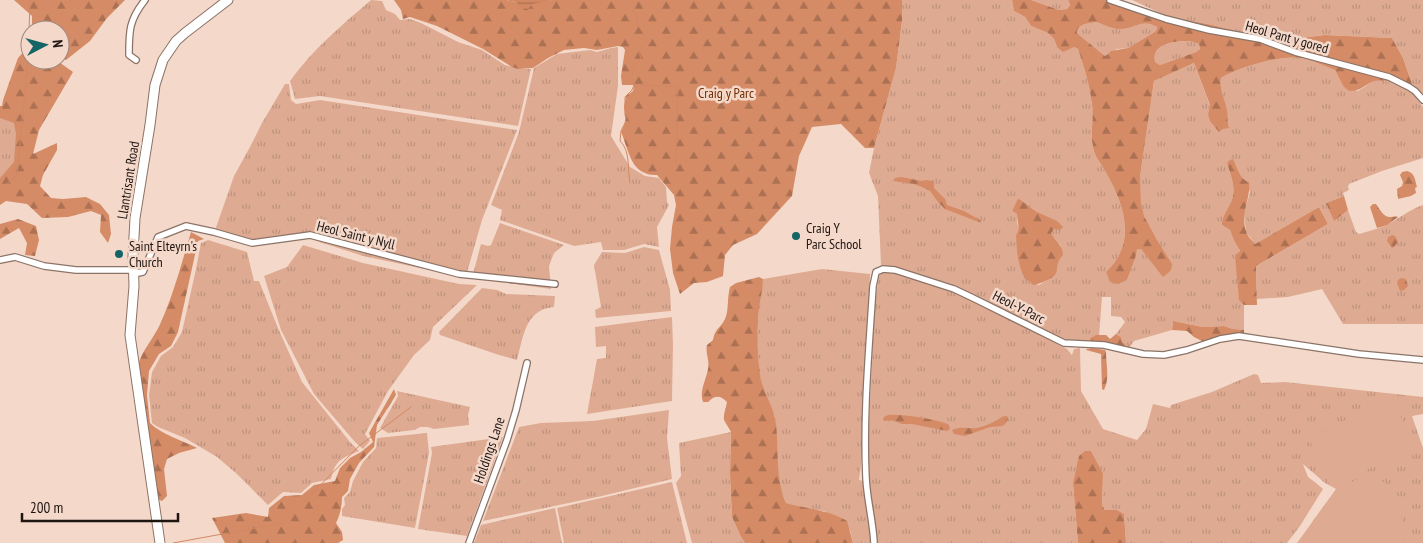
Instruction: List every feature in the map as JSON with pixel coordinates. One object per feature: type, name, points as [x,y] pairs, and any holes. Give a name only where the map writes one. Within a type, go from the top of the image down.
[{"type":"main road","name":"Llantrisant Road","points":[[160,543],[130,335],[134,286],[135,218],[158,72],[163,60],[176,41],[228,0]]},
{"type":"street","points":[[136,60],[129,55],[129,30],[135,15],[145,0]]},
{"type":"street","name":"Heol Pant y gored","points":[[1110,0],[1166,19],[1209,30],[1260,39],[1295,52],[1389,77],[1415,91],[1423,100]]},
{"type":"street","name":"Heol Saint y Nyll","points":[[134,270],[138,273],[143,272],[158,238],[186,226],[252,243],[310,235],[458,274],[555,284]]},
{"type":"street","points":[[0,260],[15,257],[44,266],[76,270],[134,270]]},
{"type":"street","name":"Heol-Y-Parc","points":[[874,543],[866,480],[866,385],[873,286],[876,272],[879,270],[895,270],[954,289],[1064,344],[1100,345],[1142,354],[1162,355],[1187,350],[1220,339],[1239,336],[1359,354],[1423,360]]},
{"type":"street","name":"Holdings Lane","points":[[468,543],[507,440],[527,363]]},
{"type":"green space","points":[[14,0],[125,0],[107,18],[90,41],[70,57],[70,20],[32,20],[32,16]]},
{"type":"green space","points":[[371,0],[382,1],[386,10],[395,14],[400,20],[410,19],[421,23],[458,42],[482,50],[505,65],[531,69],[518,126],[320,96],[295,99],[290,81],[328,38]]},
{"type":"green space","name":"Craig y Parc","points":[[394,0],[506,0],[516,2],[522,7],[536,2],[552,0],[902,0],[902,21],[896,68],[874,148],[865,148],[841,124],[812,127],[799,156],[792,196],[757,234],[733,245],[725,255],[723,276],[707,282],[694,283],[680,294],[673,273],[670,249],[676,205],[674,195],[657,175],[647,174],[636,166],[632,161],[621,132],[626,121],[624,107],[626,96],[633,91],[634,85],[622,85],[621,76],[625,50],[623,47],[618,46],[597,50],[584,48],[564,50],[533,68],[518,69],[437,26],[410,17],[403,19],[401,10]]},
{"type":"green space","points":[[902,0],[1012,0],[1014,11],[1025,17],[1031,26],[1048,33],[1054,39],[1057,47],[1074,47],[1078,49],[1091,98],[1094,150],[1118,196],[1125,222],[1122,248],[1116,261],[1106,273],[1127,280],[1135,259],[1136,249],[1141,249],[1150,259],[1157,240],[1143,214],[1140,187],[1154,81],[1194,63],[1210,106],[1208,114],[1227,122],[1220,83],[1221,78],[1238,70],[1272,60],[1301,58],[1314,62],[1335,70],[1343,86],[1358,91],[1380,79],[1400,86],[1412,93],[1423,107],[1423,158],[1349,184],[1349,190],[1343,193],[1344,196],[1326,203],[1334,220],[1348,210],[1356,232],[1359,234],[1391,223],[1423,205],[1423,324],[1343,324],[1322,289],[1288,297],[1257,299],[1256,266],[1328,224],[1319,207],[1255,244],[1246,232],[1244,214],[1250,192],[1245,181],[1227,163],[1232,179],[1233,191],[1232,199],[1223,218],[1222,225],[1230,230],[1240,253],[1238,288],[1244,305],[1244,330],[1224,326],[1203,327],[1173,321],[1172,330],[1134,341],[1129,348],[1125,347],[1121,337],[1116,334],[1125,322],[1121,317],[1111,316],[1111,297],[1102,297],[1099,336],[1094,336],[1089,341],[1068,341],[1058,339],[973,295],[915,274],[881,265],[878,196],[869,173],[896,68],[902,21]],"holes":[[[1018,198],[1037,212],[1054,229],[1050,233],[1061,246],[1054,276],[1039,285],[1025,279],[1019,263],[1017,214],[1012,211]]]},
{"type":"green space","points":[[1012,0],[1031,0],[1059,10],[1067,9],[1070,5],[1068,0],[1110,0],[1169,17],[1208,24],[1277,41],[1325,35],[1392,38],[1403,58],[1412,84],[1407,90],[1398,85],[1379,80],[1358,90],[1349,91],[1343,86],[1335,70],[1309,60],[1283,58],[1260,63],[1221,78],[1229,128],[1219,132],[1210,121],[1208,114],[1210,105],[1194,63],[1154,81],[1140,177],[1141,203],[1144,216],[1172,266],[1163,277],[1141,249],[1137,249],[1127,280],[1118,284],[1110,282],[1106,272],[1116,260],[1122,248],[1125,236],[1125,223],[1118,196],[1094,150],[1091,98],[1078,49],[1074,47],[1063,52],[1057,47],[1054,39],[1048,33],[1031,26],[1025,17],[1014,11]],"holes":[[[1096,22],[1119,29],[1143,23],[1152,24],[1157,27],[1156,31],[1128,48],[1111,51],[1105,56],[1077,33],[1079,27]],[[1190,41],[1199,44],[1200,49],[1160,65],[1155,62],[1155,56],[1161,47],[1166,44]]]},
{"type":"green space","points":[[1031,0],[1068,0],[1070,5],[1067,9],[1059,10]]},
{"type":"green space","points":[[1132,0],[1423,0],[1423,94],[1412,84],[1403,58],[1392,38],[1325,35],[1277,41],[1208,24],[1169,17]]},
{"type":"green space","points":[[1096,22],[1119,29],[1142,23],[1157,27],[1156,31],[1128,48],[1117,49],[1105,56],[1077,33],[1079,27]]},
{"type":"green space","points":[[1190,41],[1199,44],[1200,49],[1160,65],[1155,62],[1157,51],[1166,44]]},
{"type":"green space","points":[[618,47],[618,86],[611,136],[630,167],[645,176],[659,178],[666,187],[669,205],[657,227],[659,247],[644,244],[624,250],[603,250],[601,242],[574,246],[500,220],[502,210],[491,205],[519,132],[534,68],[557,54],[590,50],[597,52]]},
{"type":"green space","points":[[20,56],[20,70],[70,70],[73,72],[39,130],[33,154],[57,143],[57,150],[43,175],[40,186],[51,198],[86,197],[100,204],[109,215],[111,234],[108,243],[100,232],[101,215],[91,211],[68,217],[42,218],[27,204],[6,201],[0,205],[0,178],[14,162],[16,134],[14,123],[0,118],[0,106],[2,106]]},
{"type":"green space","points":[[285,84],[289,84],[291,100],[296,104],[320,100],[517,130],[482,220],[466,276],[363,256],[301,236],[250,244],[213,236],[234,176]]},
{"type":"green space","points":[[0,108],[26,115],[25,150],[0,186]]},
{"type":"green space","points":[[1233,159],[1241,176],[1249,182],[1244,224],[1247,235],[1255,244],[1319,207],[1328,224],[1256,266],[1257,305],[1244,305],[1239,300],[1235,256],[1240,251],[1230,230],[1222,225],[1233,195],[1233,183],[1227,163]]},
{"type":"green space","points":[[1402,172],[1412,173],[1414,177],[1417,187],[1415,188],[1416,193],[1398,199],[1397,189],[1402,186],[1403,182],[1400,175]]},
{"type":"green space","points":[[895,178],[934,181],[934,188],[945,199],[947,205],[964,211],[980,220],[981,223],[945,209],[930,191],[922,187],[893,181]]},
{"type":"green space","points":[[1344,196],[1348,210],[1334,221],[1326,203]]},
{"type":"green space","points":[[1018,198],[1037,212],[1057,221],[1063,227],[1060,230],[1054,229],[1051,233],[1063,252],[1056,273],[1044,282],[1035,285],[1025,279],[1019,263],[1016,235],[1019,227],[1017,214],[1012,211]]},
{"type":"green space","points":[[1376,204],[1385,216],[1398,217],[1387,225],[1377,228],[1370,207]]},
{"type":"green space","points":[[18,219],[36,226],[39,240],[35,256],[25,255],[27,243],[19,228],[0,239],[0,224]]},
{"type":"green space","points":[[500,223],[564,245],[554,253],[549,266],[551,289],[472,278],[481,244],[491,245]]},
{"type":"green space","points":[[191,232],[204,239],[198,241],[178,332],[171,346],[159,354],[149,371],[147,395],[150,423],[166,434],[197,448],[179,453],[167,459],[164,469],[167,496],[162,501],[157,499],[137,371],[138,364],[166,311]]},
{"type":"green space","points":[[1395,236],[1398,242],[1392,248],[1387,241],[1388,237]]},
{"type":"green space","points":[[208,240],[247,252],[254,281],[259,281],[302,382],[359,451],[340,460],[331,479],[312,483],[301,493],[283,492],[268,505],[217,457],[185,438],[152,423],[149,395],[152,372],[161,356],[173,347],[182,332],[201,243]]},
{"type":"green space","points":[[303,245],[363,263],[459,284],[477,285],[433,327],[430,340],[414,355],[388,391],[365,434],[370,441],[363,449],[314,394],[281,330],[264,276],[287,267]]},
{"type":"green space","points":[[644,247],[659,250],[670,290],[671,311],[596,318],[595,310],[601,307],[594,265],[602,252],[625,253]]},
{"type":"green space","points":[[822,269],[870,274],[859,480],[863,481],[872,543],[853,543],[850,530],[824,511],[786,503],[780,488],[775,417],[762,387],[759,370],[757,340],[763,279]]},
{"type":"green space","points":[[891,272],[937,286],[982,305],[1067,349],[1072,355],[1074,349],[1080,348],[1081,391],[1103,429],[1137,440],[1146,429],[1153,404],[1170,408],[1171,405],[1212,392],[1254,374],[1258,375],[1261,383],[1285,382],[1423,397],[1423,414],[1412,416],[1423,448],[1423,543],[1297,543],[1336,489],[1325,483],[1303,464],[1308,477],[1323,489],[1287,543],[1126,543],[1124,514],[1117,510],[1105,510],[1102,505],[1103,473],[1091,451],[1085,451],[1073,483],[1078,543],[877,543],[869,484],[873,315],[879,276],[882,273]]},
{"type":"green space","points":[[759,277],[763,279],[763,286],[758,325],[759,366],[761,381],[775,417],[780,484],[786,503],[825,512],[847,521],[853,543],[745,543],[732,517],[731,432],[724,420],[727,402],[718,397],[708,402],[703,402],[702,398],[708,366],[707,345],[713,340],[715,333],[725,319],[730,287],[736,283]]},
{"type":"green space","points":[[1401,278],[1406,279],[1408,286],[1400,291],[1397,283]]},
{"type":"green space","points":[[482,288],[497,290],[506,294],[555,296],[554,307],[543,309],[527,325],[517,360],[440,335],[439,332]]},
{"type":"green space","points":[[672,317],[672,401],[587,414],[597,359],[606,358],[606,346],[596,347],[595,327]]},
{"type":"green space","points":[[1173,321],[1203,327],[1224,326],[1244,330],[1244,333],[1239,336],[1204,342],[1187,331],[1172,330]]},
{"type":"green space","points":[[1116,334],[1121,337],[1125,347],[1108,342],[1089,341],[1090,338],[1096,335],[1106,335],[1110,339]]},
{"type":"green space","points":[[1093,348],[1105,350],[1106,352],[1107,376],[1104,390],[1102,389],[1101,354],[1086,350]]},
{"type":"green space","points":[[394,389],[396,395],[377,425],[374,447],[359,463],[350,479],[348,491],[342,497],[341,510],[336,523],[342,532],[343,540],[338,543],[225,543],[212,518],[246,513],[268,517],[269,508],[284,496],[302,495],[314,485],[335,481],[340,468],[350,458],[373,442],[369,433]]},
{"type":"green space","points":[[397,391],[470,407],[468,415],[469,425],[434,429],[420,427],[415,430],[388,433],[380,428],[398,396]]},
{"type":"green space","points":[[1393,399],[1415,448],[1330,486],[1308,437]]},
{"type":"green space","points":[[669,410],[667,438],[672,479],[483,521],[519,427],[541,423],[593,421]]},
{"type":"green space","points":[[888,415],[910,416],[937,421],[949,425],[950,429],[947,431],[912,424],[902,424],[892,420],[884,421],[884,417]]},
{"type":"green space","points":[[1007,416],[1008,419],[1003,426],[990,427],[965,436],[954,434],[952,430],[981,427]]},
{"type":"green space","points":[[731,432],[732,517],[745,543],[692,543],[676,483],[681,476],[679,443]]},
{"type":"green space","points":[[427,433],[429,453],[415,528],[342,516],[342,509],[345,505],[344,498],[350,492],[353,481],[363,462],[376,448],[377,438]]},
{"type":"green space","points":[[503,437],[467,536],[418,529],[432,453],[431,447]]},
{"type":"green space","points":[[1085,451],[1091,451],[1103,473],[1102,505],[1105,510],[1117,510],[1124,514],[1126,543],[1078,543],[1073,483],[1079,456]]},
{"type":"green space","points":[[1368,476],[1385,483],[1395,497],[1402,521],[1404,543],[1307,543],[1305,541],[1314,520],[1329,500],[1347,484]]},
{"type":"green space","points":[[672,482],[687,543],[564,543],[557,508]]},
{"type":"green space","points":[[555,508],[562,543],[474,543],[481,525]]},
{"type":"shaded area","points":[[506,0],[552,0],[532,4],[526,12],[516,2]]},
{"type":"waterway","points":[[0,190],[17,175],[28,58],[30,3],[32,0]]},
{"type":"waterway","points":[[630,0],[636,5],[633,11],[638,19],[637,25],[647,41],[639,53],[641,58],[632,69],[634,85],[625,97],[626,118],[621,131],[620,141],[626,150],[630,183]]},
{"type":"waterway","points":[[634,85],[673,86],[678,89],[676,162]]},
{"type":"waterway","points":[[173,543],[283,523],[359,446],[411,407]]},
{"type":"place","name":"Craig Y Parc School","points":[[796,236]]},
{"type":"place","name":"Saint Elteyrn's Church","points":[[119,254]]}]
